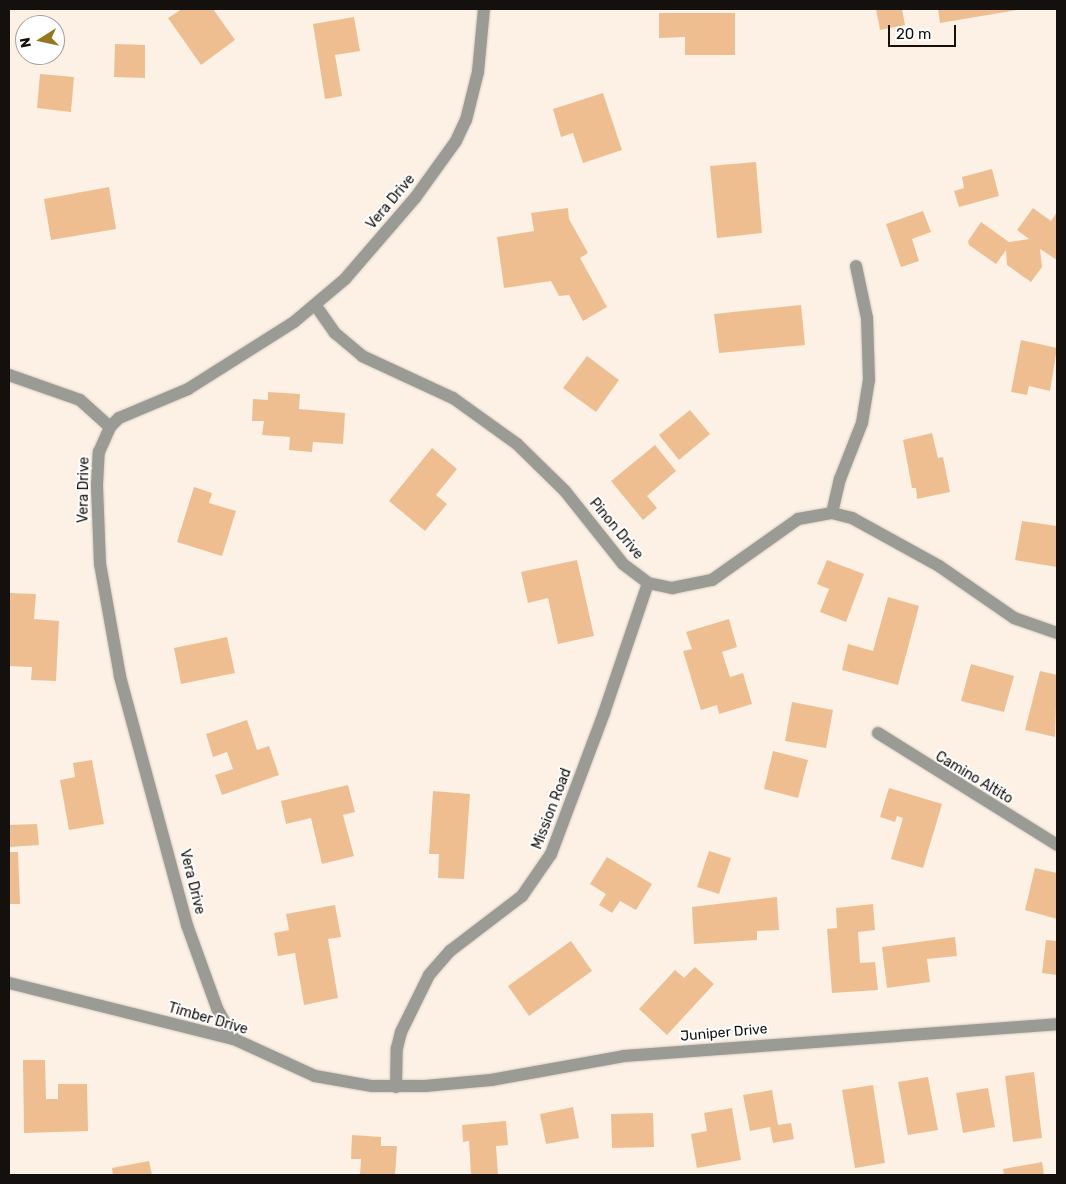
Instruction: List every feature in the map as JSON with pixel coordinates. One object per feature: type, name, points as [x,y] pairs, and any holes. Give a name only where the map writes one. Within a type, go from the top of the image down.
[{"type":"street","name":"Vera Drive","points":[[234,1040],[217,1008],[187,925],[111,634],[100,564],[97,493],[99,452],[110,427],[130,412],[188,389],[316,306],[345,279],[415,198],[456,141],[466,120],[478,72],[484,9]]},
{"type":"street","points":[[832,513],[840,479],[862,423],[869,380],[867,318],[856,266]]},
{"type":"street","name":"Pinon Drive","points":[[316,306],[335,334],[362,356],[453,398],[516,444],[565,492],[623,564],[648,583],[672,588],[712,580],[798,519],[832,513],[852,518],[939,566],[1014,618],[1057,633]]},
{"type":"street","points":[[9,374],[80,400],[110,427]]},
{"type":"street","name":"Mission Road","points":[[396,1087],[397,1048],[401,1032],[429,975],[450,952],[522,896],[551,854],[648,583]]},
{"type":"street","name":"Camino Altito","points":[[878,733],[1057,846]]},
{"type":"street","name":"Timber Drive","points":[[9,983],[234,1040],[315,1076],[351,1084],[396,1087]]},
{"type":"street","name":"Juniper Drive","points":[[396,1087],[491,1080],[624,1056],[1057,1024]]},
{"type":"building","points":[[182,9],[213,9],[235,40],[201,65],[168,18]]},
{"type":"building","points":[[876,9],[902,9],[905,25],[880,30]]},
{"type":"building","points":[[938,9],[1017,9],[1017,10],[940,23]]},
{"type":"building","points":[[659,13],[735,13],[735,55],[685,55],[685,37],[659,38]]},
{"type":"building","points":[[354,17],[360,51],[335,55],[342,96],[325,99],[313,24]]},
{"type":"building","points":[[115,44],[145,45],[145,78],[114,77]]},
{"type":"building","points":[[40,74],[74,77],[71,112],[37,108]]},
{"type":"building","points":[[603,93],[622,150],[583,163],[573,133],[561,137],[553,109]]},
{"type":"building","points":[[756,162],[762,233],[717,238],[710,166]]},
{"type":"building","points":[[992,169],[999,196],[959,207],[954,191],[964,188],[962,177]]},
{"type":"building","points":[[109,187],[116,229],[51,240],[44,199]]},
{"type":"building","points":[[568,208],[569,219],[588,253],[580,258],[607,307],[583,321],[569,295],[559,296],[551,281],[504,288],[497,237],[534,231],[531,213]]},
{"type":"building","points":[[1033,208],[1051,221],[1057,212],[1057,260],[1040,249],[1042,267],[1031,282],[1007,265],[1006,250],[996,264],[969,245],[968,241],[981,222],[1009,242],[1029,239],[1017,230]]},
{"type":"building","points":[[923,211],[931,232],[912,239],[919,261],[901,267],[886,224]]},
{"type":"building","points":[[801,305],[805,345],[719,353],[714,314]]},
{"type":"building","points":[[1021,340],[1057,348],[1050,391],[1029,386],[1027,395],[1011,392]]},
{"type":"building","points":[[587,356],[619,380],[596,412],[563,388]]},
{"type":"building","points":[[268,392],[300,394],[299,409],[345,413],[343,444],[313,442],[312,452],[289,450],[290,437],[262,435],[264,421],[252,421],[253,399],[268,400]]},
{"type":"building","points":[[690,410],[710,434],[679,460],[659,435]]},
{"type":"building","points":[[932,433],[938,458],[943,457],[950,492],[917,499],[916,488],[912,488],[903,440]]},
{"type":"building","points":[[655,445],[676,471],[647,496],[657,508],[643,520],[611,481]]},
{"type":"building","points":[[432,448],[457,469],[436,495],[447,504],[425,531],[389,501]]},
{"type":"building","points":[[194,487],[212,493],[209,503],[236,511],[222,556],[177,542]]},
{"type":"building","points":[[1022,521],[1057,526],[1057,567],[1015,560]]},
{"type":"building","points":[[577,560],[594,636],[558,644],[548,598],[528,603],[521,572]]},
{"type":"building","points":[[827,560],[864,574],[846,622],[820,612],[829,589],[817,584]]},
{"type":"building","points":[[9,593],[36,594],[34,619],[59,621],[56,681],[31,680],[32,667],[9,666]]},
{"type":"building","points":[[888,597],[919,606],[898,685],[842,670],[848,644],[873,651]]},
{"type":"building","points":[[729,619],[737,647],[722,652],[730,677],[743,673],[752,704],[719,714],[717,705],[701,710],[683,651],[692,649],[686,632]]},
{"type":"building","points":[[227,637],[235,673],[181,684],[174,648]]},
{"type":"building","points":[[971,664],[1014,676],[1004,712],[961,701]]},
{"type":"building","points":[[1040,671],[1057,675],[1055,737],[1025,730]]},
{"type":"building","points":[[792,702],[833,710],[826,748],[785,741]]},
{"type":"building","points":[[247,720],[257,750],[269,746],[279,775],[222,795],[215,775],[233,769],[227,752],[213,757],[206,734]]},
{"type":"building","points":[[773,751],[808,760],[798,798],[764,789]]},
{"type":"building","points":[[92,760],[104,824],[69,830],[60,780],[75,777],[73,763]]},
{"type":"building","points":[[348,785],[355,812],[343,815],[354,856],[322,864],[311,818],[286,824],[281,801]]},
{"type":"building","points":[[889,788],[942,804],[923,868],[891,859],[903,818],[897,816],[895,822],[880,817]]},
{"type":"building","points":[[433,791],[470,794],[464,879],[438,878],[439,854],[429,854]]},
{"type":"building","points":[[37,824],[39,845],[9,847],[9,825]]},
{"type":"building","points":[[709,851],[731,858],[719,894],[697,887]]},
{"type":"building","points":[[9,852],[18,852],[20,904],[9,904]]},
{"type":"building","points":[[607,857],[652,884],[636,910],[620,901],[612,913],[599,905],[606,894],[590,884]]},
{"type":"building","points":[[1035,868],[1057,873],[1057,919],[1025,910]]},
{"type":"building","points":[[777,897],[779,930],[757,931],[757,940],[694,944],[692,907]]},
{"type":"building","points":[[873,904],[875,930],[858,932],[860,963],[875,962],[878,990],[832,993],[827,929],[837,928],[836,908]]},
{"type":"building","points":[[335,905],[341,937],[328,939],[338,998],[304,1005],[295,953],[278,956],[274,933],[289,930],[286,914]]},
{"type":"building","points":[[955,937],[957,956],[927,959],[930,982],[887,988],[882,947]]},
{"type":"building","points":[[1046,940],[1057,941],[1057,975],[1042,973]]},
{"type":"building","points":[[571,941],[592,971],[529,1016],[508,986]]},
{"type":"building","points":[[695,967],[714,984],[667,1035],[639,1009],[675,970],[684,978]]},
{"type":"building","points":[[23,1060],[45,1060],[46,1099],[58,1099],[58,1084],[87,1084],[88,1131],[24,1133]]},
{"type":"building","points":[[1034,1072],[1042,1138],[1013,1142],[1005,1076]]},
{"type":"building","points":[[928,1077],[938,1130],[908,1135],[898,1082]]},
{"type":"building","points":[[873,1085],[885,1163],[855,1168],[842,1090]]},
{"type":"building","points":[[988,1088],[995,1127],[963,1133],[956,1093]]},
{"type":"building","points":[[772,1090],[778,1125],[791,1123],[794,1139],[773,1143],[770,1127],[750,1131],[743,1095]]},
{"type":"building","points":[[573,1107],[579,1138],[546,1144],[540,1114]]},
{"type":"building","points":[[732,1108],[741,1160],[697,1168],[691,1134],[707,1131],[704,1113]]},
{"type":"building","points":[[653,1113],[654,1147],[612,1148],[611,1114]]},
{"type":"building","points":[[506,1121],[508,1145],[496,1146],[498,1175],[471,1175],[469,1141],[463,1142],[462,1125]]},
{"type":"building","points":[[352,1135],[381,1137],[381,1146],[397,1146],[395,1175],[360,1175],[361,1159],[351,1159]]},
{"type":"building","points":[[149,1161],[152,1175],[113,1175],[112,1168]]},
{"type":"building","points":[[1042,1162],[1044,1175],[1004,1175],[1003,1169]]}]
